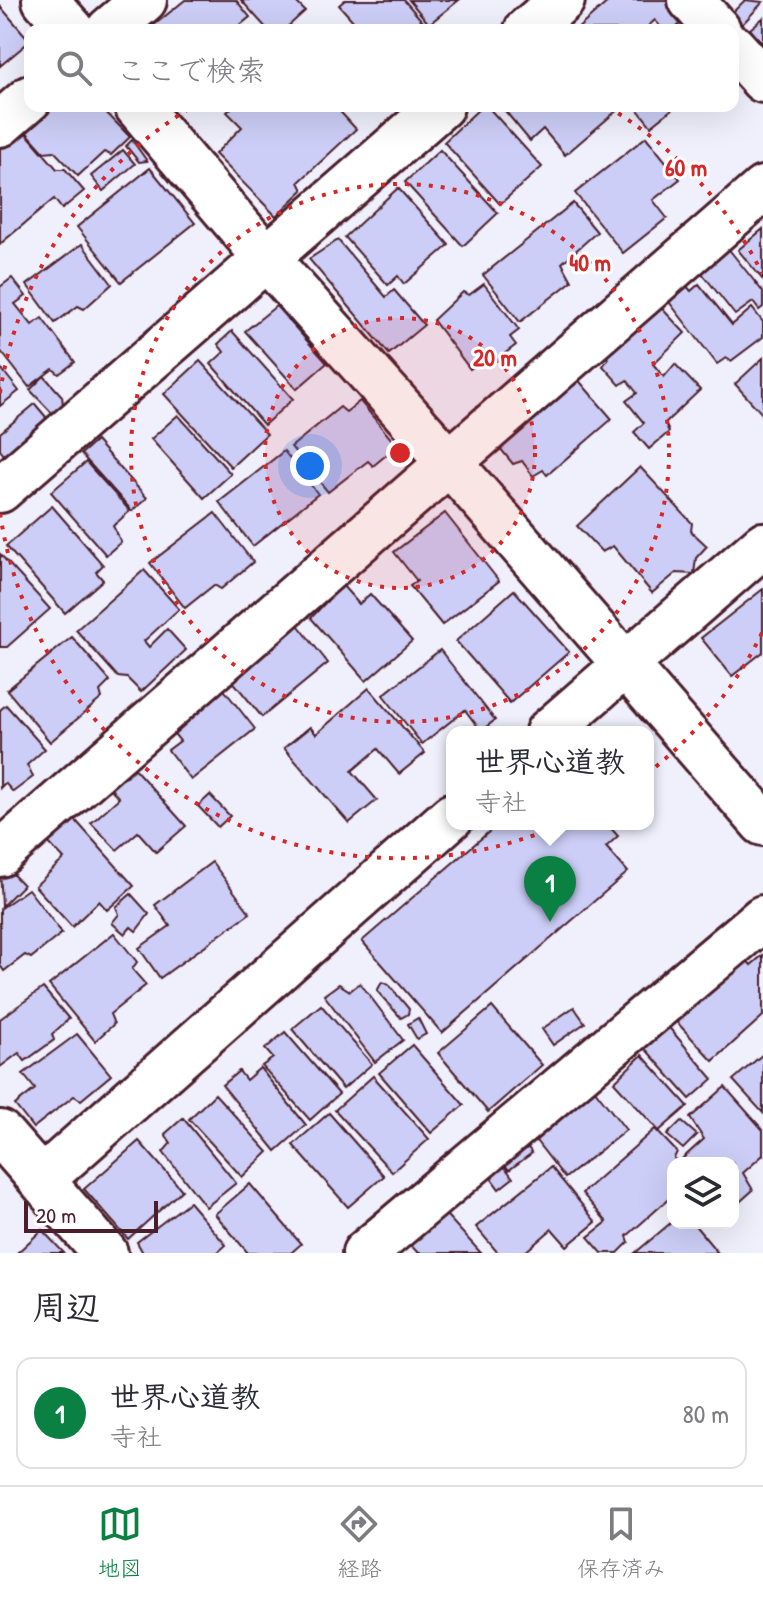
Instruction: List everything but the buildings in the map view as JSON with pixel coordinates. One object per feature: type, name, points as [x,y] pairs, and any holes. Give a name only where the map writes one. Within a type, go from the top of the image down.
[{"type":"street","points":[[45,0],[67,24]]},
{"type":"street","points":[[116,24],[144,0]]},
{"type":"street","points":[[534,24],[562,0]]},
{"type":"street","points":[[691,0],[713,24]]},
{"type":"street","points":[[739,54],[763,80]]},
{"type":"street","points":[[0,124],[24,103]]},
{"type":"street","points":[[142,112],[267,259],[450,463],[763,823]]},
{"type":"street","points":[[0,490],[434,112]]},
{"type":"street","points":[[0,854],[763,189]]},
{"type":"street","points":[[555,726],[763,545]]},
{"type":"street","points":[[42,1179],[446,821]]},
{"type":"street","points":[[365,1253],[763,918]]},
{"type":"street","points":[[0,1133],[105,1253]]},
{"type":"place","name":"世界心道教","points":[[550,922]]}]
